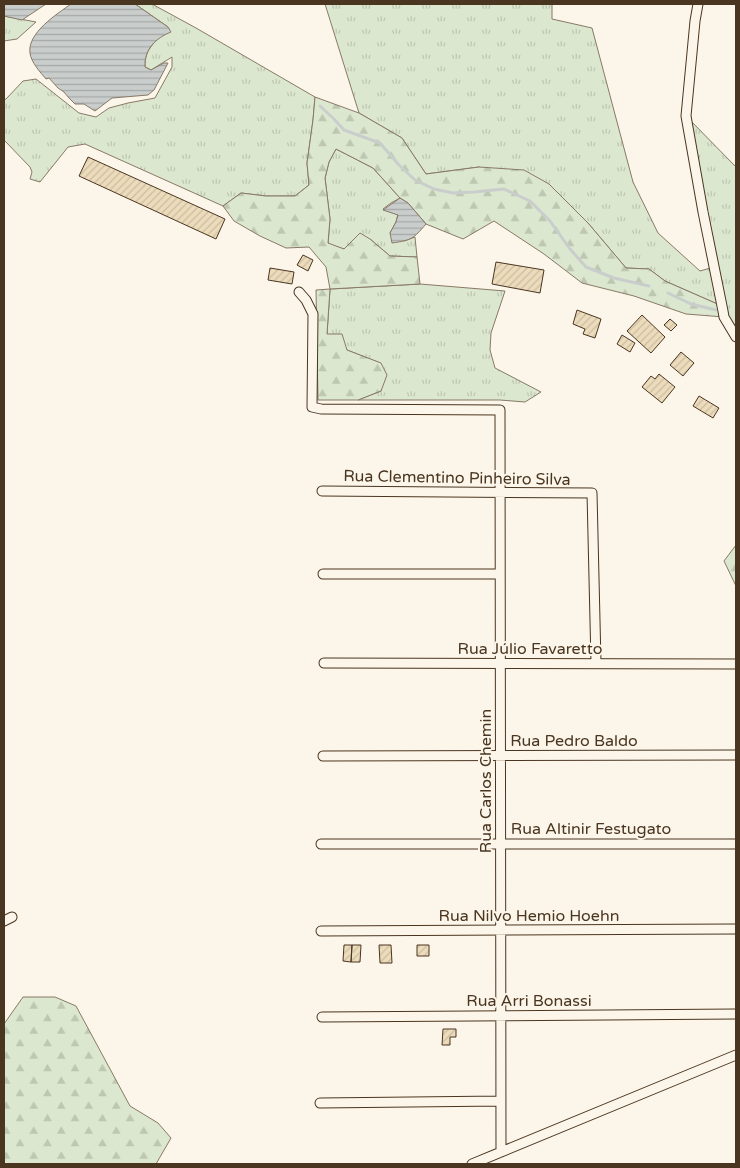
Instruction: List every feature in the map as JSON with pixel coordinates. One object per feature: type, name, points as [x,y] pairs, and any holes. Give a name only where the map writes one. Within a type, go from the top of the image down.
[{"type":"street","points":[[698,4],[686,116],[702,212],[724,317],[736,337]]},
{"type":"street","name":"Rua Carlos Chemin","points":[[300,292],[313,314],[312,407],[321,409],[500,410],[501,1152]]},
{"type":"street","name":"Rua Clementino Pinheiro Silva","points":[[322,491],[592,493],[596,663]]},
{"type":"street","points":[[323,574],[500,574]]},
{"type":"street","name":"Rua Júlio Favaretto","points":[[324,663],[736,664]]},
{"type":"street","name":"Rua Pedro Baldo","points":[[323,756],[736,755]]},
{"type":"street","name":"Rua Altinir Festugato","points":[[321,844],[736,844]]},
{"type":"street","name":"Rua Nilvo Hemio Hoehn","points":[[321,931],[736,929]]},
{"type":"street","name":"Rua Arri Bonassi","points":[[322,1017],[736,1014]]},
{"type":"street","points":[[472,1164],[736,1055]]},
{"type":"street","points":[[320,1103],[501,1101]]},
{"type":"green space","points":[[135,4],[152,4],[315,97],[307,163],[309,185],[295,196],[266,196],[241,193],[223,206],[85,144],[68,147],[40,182],[30,179],[32,172],[30,167],[4,140],[4,100],[23,81],[36,79],[79,113],[96,117],[109,108],[155,98],[172,67],[172,57],[151,70],[145,67],[145,60],[149,49],[168,27]]},
{"type":"green space","points":[[325,4],[552,4],[552,19],[592,28],[633,182],[658,233],[700,271],[714,267],[686,116],[736,167],[736,337],[722,306],[665,281],[649,269],[626,268],[588,223],[479,167],[426,174],[402,138],[359,113]]},
{"type":"green space","points":[[4,16],[36,22],[17,39],[4,41]]},
{"type":"green space","points":[[315,97],[359,113],[402,138],[426,174],[479,167],[524,170],[549,184],[588,223],[626,268],[649,269],[665,281],[722,306],[724,317],[686,314],[634,296],[582,283],[544,254],[494,221],[463,239],[426,224],[373,168],[336,149],[329,162],[325,178],[330,219],[328,243],[344,249],[360,233],[390,256],[417,257],[420,284],[330,289],[326,267],[309,247],[286,248],[260,236],[234,221],[223,206],[241,193],[266,196],[295,196],[309,185],[307,163]]},
{"type":"green space","points":[[336,149],[373,168],[400,198],[383,209],[398,214],[390,233],[404,241],[415,237],[417,257],[390,256],[370,239],[344,249],[328,244],[330,219],[325,178],[329,162]]},
{"type":"green space","points":[[420,284],[505,291],[491,333],[490,350],[495,368],[541,392],[525,402],[500,400],[358,400],[381,391],[380,363],[347,350],[327,334],[330,289]]},
{"type":"green space","points":[[330,289],[327,334],[342,334],[347,350],[381,363],[387,375],[381,391],[358,400],[318,400],[316,290]]},
{"type":"green space","points":[[736,545],[736,586],[724,561]]},
{"type":"green space","points":[[23,997],[55,997],[76,1006],[130,1106],[158,1123],[171,1138],[156,1164],[4,1164],[4,1024]]},
{"type":"shaded area","points":[[4,4],[46,4],[22,20],[4,16]]},
{"type":"shaded area","points":[[71,4],[135,4],[168,27],[171,32],[160,37],[152,45],[145,61],[145,67],[151,70],[164,63],[168,63],[154,90],[148,95],[112,98],[95,111],[84,104],[75,104],[49,78],[46,79],[32,60],[30,46],[38,31]]},
{"type":"shaded area","points":[[400,198],[408,203],[426,224],[412,238],[392,243],[390,233],[398,215],[383,210]]},
{"type":"building","points":[[88,157],[225,219],[216,239],[79,176]]},
{"type":"building","points":[[303,255],[313,260],[308,271],[297,265]]},
{"type":"building","points":[[496,262],[544,270],[540,293],[492,284]]},
{"type":"building","points":[[270,268],[294,272],[292,284],[268,280]]},
{"type":"building","points":[[577,310],[601,319],[595,338],[583,334],[585,329],[573,324]]},
{"type":"building","points":[[642,315],[665,337],[651,353],[627,331]]},
{"type":"building","points":[[670,319],[677,325],[671,331],[664,325]]},
{"type":"building","points":[[622,335],[635,343],[630,352],[617,344]]},
{"type":"building","points":[[681,352],[694,363],[683,376],[670,365]]},
{"type":"building","points":[[659,374],[675,387],[662,403],[642,387],[651,376],[655,379]]},
{"type":"building","points":[[699,396],[719,408],[713,418],[693,406]]},
{"type":"building","points":[[344,945],[352,945],[351,962],[343,961]]},
{"type":"building","points":[[352,945],[361,945],[360,962],[351,962]]},
{"type":"building","points":[[379,945],[391,945],[392,963],[380,963]]},
{"type":"building","points":[[417,945],[429,945],[429,956],[417,956]]},
{"type":"building","points":[[443,1029],[456,1029],[456,1037],[450,1037],[450,1045],[442,1045]]},
{"type":"waterway","points":[[320,106],[344,130],[380,143],[415,180],[434,189],[453,193],[504,189],[530,201],[550,221],[570,249],[586,267],[614,278],[649,286]]},
{"type":"waterway","points":[[668,293],[691,304],[716,310]]}]
